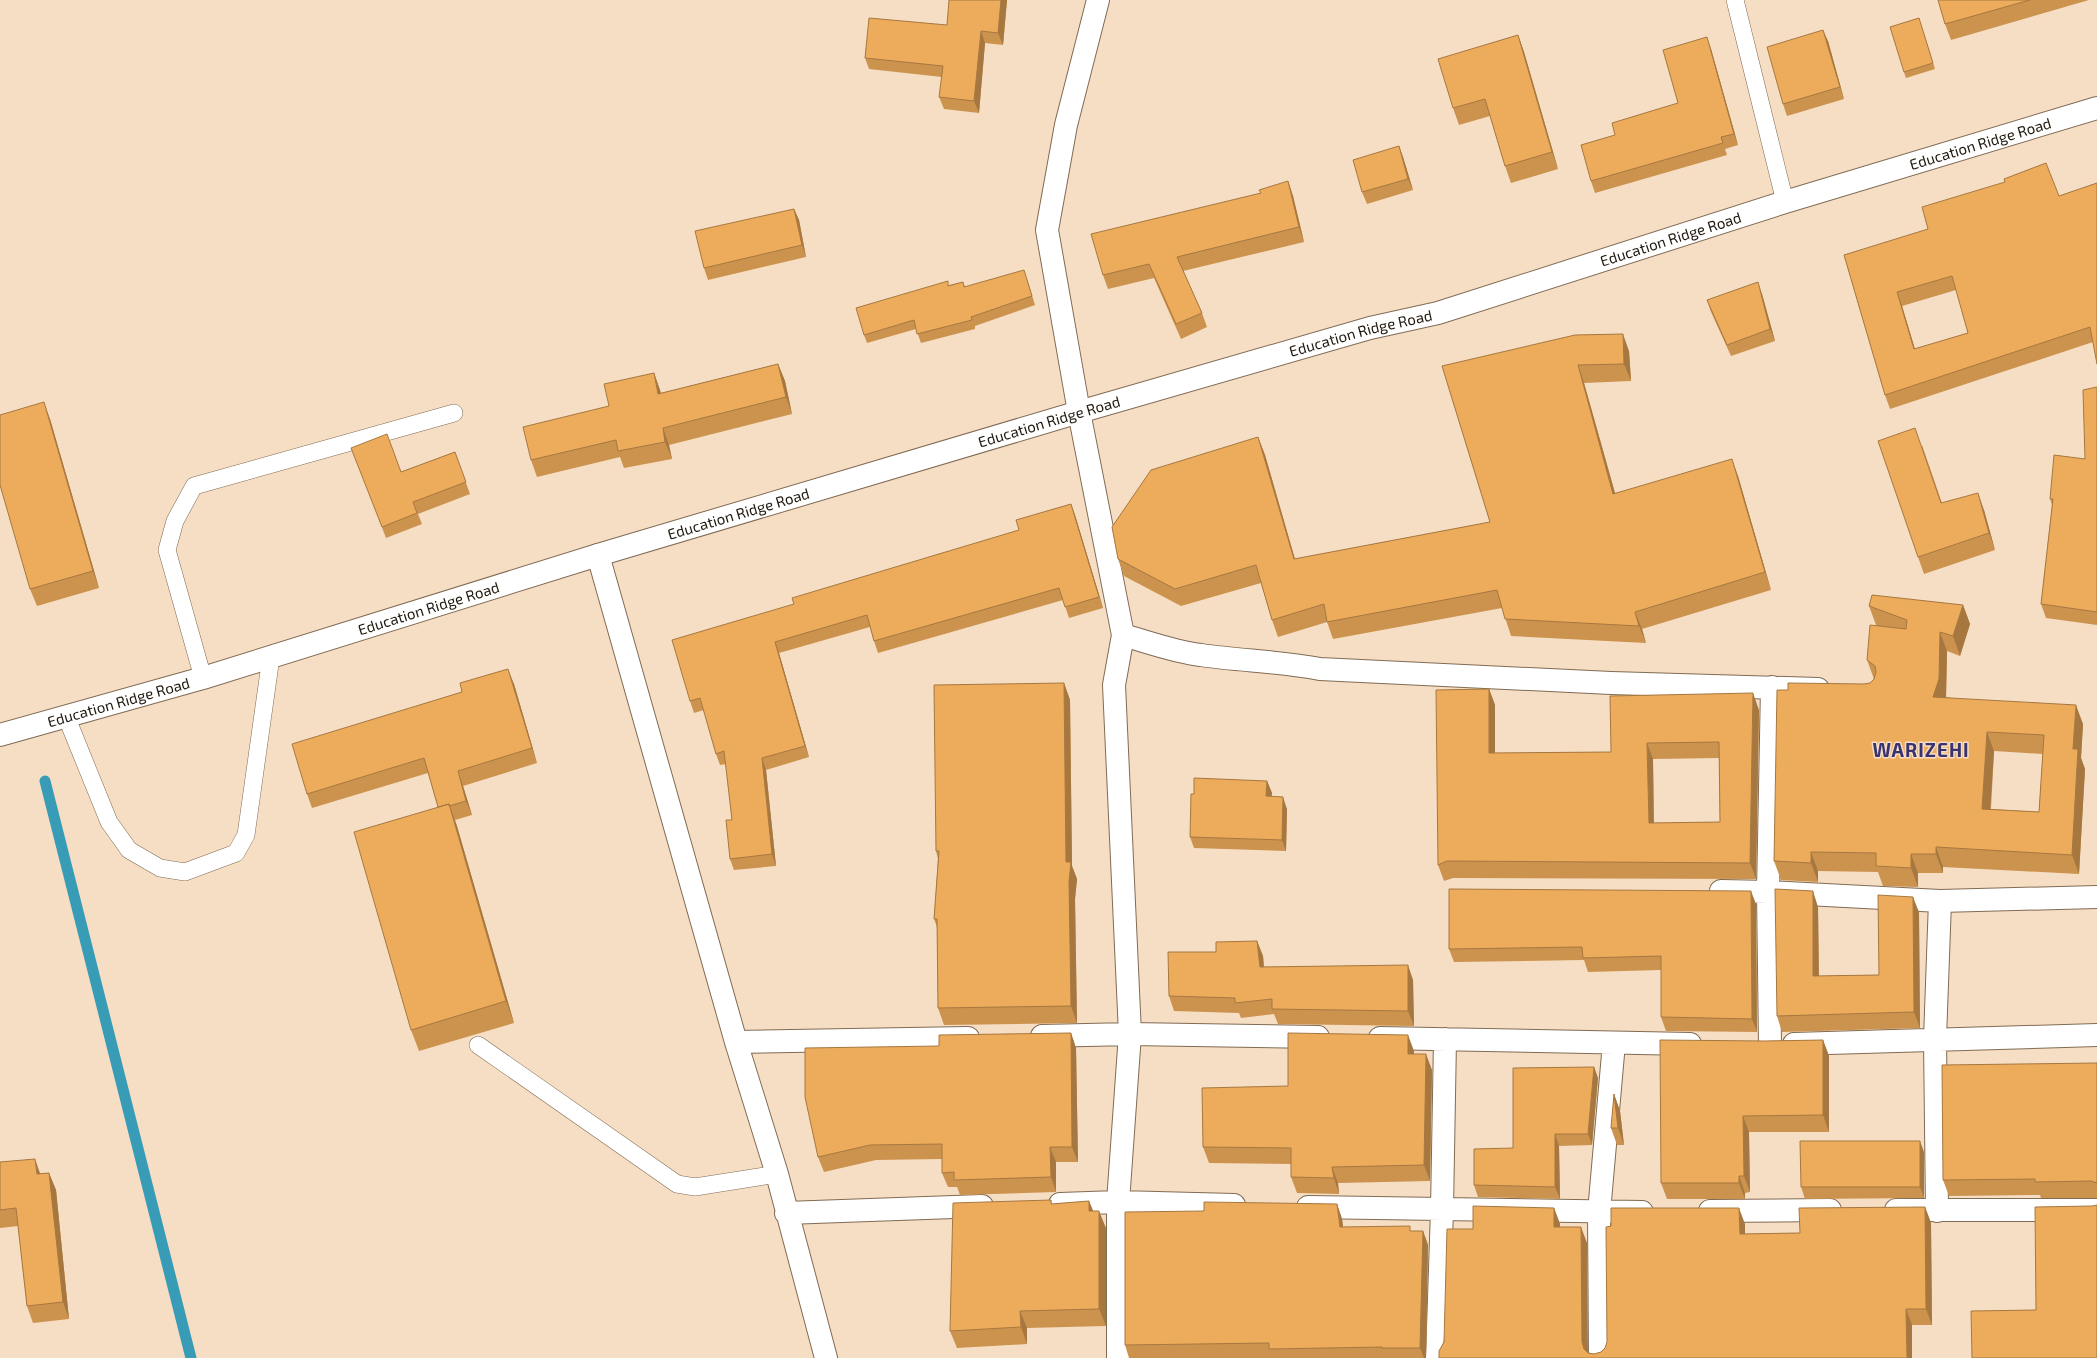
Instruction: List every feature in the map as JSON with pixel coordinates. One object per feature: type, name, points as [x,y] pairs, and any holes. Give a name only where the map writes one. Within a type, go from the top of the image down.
[{"type":"street","points":[[1098,0],[1086,38],[1066,125],[1047,230],[1079,412],[1123,635],[1114,685],[1130,1034],[1118,1202],[1118,1358]]},
{"type":"street","name":"Education Ridge Road","points":[[0,735],[203,678],[598,555],[1079,412],[1370,328],[1438,313],[1785,202],[2097,108]]},
{"type":"street","points":[[598,555],[736,1042],[777,1174],[786,1213],[826,1358]]},
{"type":"street","points":[[1123,635],[1198,655],[1251,661],[1284,662],[1320,669],[1611,683],[1840,690]]},
{"type":"street","points":[[1770,1045],[1768,892],[1772,687]]},
{"type":"street","points":[[1704,891],[1768,892],[1940,901],[2097,896]]},
{"type":"street","points":[[1937,1211],[1935,1039],[1940,901]]},
{"type":"street","points":[[1020,1037],[1130,1034],[1336,1038]]},
{"type":"street","points":[[1746,1044],[1770,1045],[2097,1035]]},
{"type":"street","points":[[736,1042],[988,1037]]},
{"type":"street","points":[[1359,1038],[1708,1044]]},
{"type":"street","points":[[1437,1358],[1442,1210],[1445,1039]]},
{"type":"street","points":[[1600,1358],[1599,1212],[1614,1043]]},
{"type":"street","points":[[1039,1204],[1118,1202],[1255,1206]]},
{"type":"street","points":[[786,1213],[999,1206]]},
{"type":"street","points":[[1286,1206],[1442,1210],[1599,1212],[1661,1211]]},
{"type":"street","points":[[1692,1211],[1850,1210]]},
{"type":"street","points":[[1873,1210],[2097,1210]]},
{"type":"lane","points":[[1735,0],[1785,202]]},
{"type":"lane","points":[[203,678],[167,550],[175,521],[194,486],[454,413]]},
{"type":"lane","points":[[66,716],[109,822],[129,850],[160,868],[185,872],[236,853],[246,834],[271,657]]},
{"type":"lane","points":[[478,1045],[677,1184],[695,1187],[777,1174]]},
{"type":"building","points":[[949,0],[1001,0],[998,33],[981,31],[974,101],[939,97],[943,66],[865,58],[869,18],[947,25]]},
{"type":"building","points":[[1938,0],[2030,0],[1945,24]]},
{"type":"building","points":[[1919,18],[1933,63],[1904,72],[1890,27]]},
{"type":"building","points":[[1823,30],[1840,87],[1783,104],[1767,47]]},
{"type":"building","points":[[1518,35],[1552,152],[1505,166],[1485,99],[1453,108],[1438,59]]},
{"type":"building","points":[[1707,37],[1734,134],[1721,137],[1723,143],[1591,181],[1581,145],[1615,135],[1612,123],[1678,103],[1663,50]]},
{"type":"building","points":[[1399,146],[1408,179],[1362,192],[1353,160]]},
{"type":"building","points":[[2046,163],[2059,196],[2097,183],[2097,364],[2090,327],[1885,395],[1844,255],[1928,229],[1922,207],[2005,182],[2004,179]],"holes":[[[1952,276],[1968,333],[1914,349],[1897,292]]]},
{"type":"building","points":[[1288,181],[1299,227],[1177,257],[1202,313],[1176,324],[1149,264],[1103,275],[1091,234],[1261,193],[1259,190]]},
{"type":"building","points":[[794,209],[802,245],[704,268],[695,231]]},
{"type":"building","points":[[1024,270],[1032,296],[971,317],[972,320],[917,334],[914,320],[864,335],[856,308],[948,281],[948,286],[963,282],[964,287]]},
{"type":"building","points":[[1758,282],[1770,329],[1727,345],[1707,300]]},
{"type":"building","points":[[1623,334],[1624,364],[1578,365],[1613,494],[1732,459],[1765,572],[1635,612],[1639,626],[1505,619],[1497,590],[1327,622],[1324,604],[1272,620],[1256,565],[1175,589],[1118,559],[1112,527],[1151,470],[1258,437],[1294,559],[1490,522],[1442,366],[1575,335]]},
{"type":"building","points":[[778,364],[786,397],[663,428],[665,442],[618,451],[616,440],[531,460],[523,427],[609,406],[604,384],[654,373],[658,394]]},
{"type":"building","points":[[2097,387],[2097,612],[2041,604],[2053,499],[2050,499],[2054,455],[2085,459],[2083,390]]},
{"type":"building","points":[[44,402],[93,571],[30,589],[0,485],[0,415]]},
{"type":"building","points":[[1915,428],[1941,503],[1978,493],[1989,533],[1918,557],[1878,441]]},
{"type":"building","points":[[387,434],[401,472],[455,452],[466,482],[413,502],[417,513],[382,527],[351,448]]},
{"type":"building","points":[[1071,504],[1099,597],[1065,607],[1059,588],[874,641],[867,615],[775,642],[805,746],[762,758],[772,854],[730,859],[726,820],[732,820],[724,751],[716,754],[700,698],[690,701],[672,640],[794,604],[792,598],[1019,530],[1016,520]]},
{"type":"building","points":[[1872,595],[1963,605],[1953,636],[1940,632],[1939,679],[1933,697],[2076,705],[2073,749],[2078,749],[2072,855],[1936,847],[1936,854],[1911,854],[1911,868],[1876,866],[1876,853],[1811,852],[1811,863],[1774,861],[1777,690],[1788,690],[1788,683],[1870,683],[1874,679],[1876,672],[1875,666],[1867,660],[1870,625],[1906,629],[1907,620],[1869,606]],"holes":[[[1987,732],[2044,735],[2039,812],[1982,809]]]},
{"type":"building","points":[[508,669],[532,748],[458,771],[466,801],[449,806],[449,804],[438,807],[424,758],[307,794],[292,744],[462,692],[460,683]]},
{"type":"building","points":[[1064,683],[1066,862],[1071,862],[1069,882],[1071,1006],[938,1008],[937,919],[934,919],[939,851],[936,851],[934,685]]},
{"type":"building","points":[[1489,689],[1489,753],[1611,752],[1610,696],[1753,693],[1750,863],[1447,861],[1438,865],[1436,690]],"holes":[[[1719,742],[1720,822],[1649,823],[1647,743]]]},
{"type":"building","points":[[1194,778],[1267,781],[1266,796],[1283,797],[1282,840],[1190,837],[1191,794],[1194,794]]},
{"type":"building","points":[[449,804],[506,1001],[411,1030],[354,832]]},
{"type":"building","points":[[1449,889],[1751,891],[1752,1019],[1661,1017],[1661,956],[1583,958],[1582,947],[1449,949]]},
{"type":"building","points":[[1775,889],[1813,891],[1813,976],[1879,975],[1878,895],[1913,897],[1914,1012],[1777,1016]]},
{"type":"building","points":[[1257,941],[1260,967],[1408,965],[1408,1011],[1272,1009],[1272,999],[1235,1003],[1235,998],[1169,996],[1168,952],[1216,952],[1216,942]]},
{"type":"building","points":[[1071,1033],[1072,1147],[1050,1147],[1051,1177],[954,1180],[954,1172],[942,1173],[942,1144],[870,1145],[818,1157],[805,1097],[805,1048],[939,1046],[939,1035]]},
{"type":"building","points":[[1288,1033],[1408,1035],[1408,1054],[1426,1054],[1424,1165],[1332,1167],[1334,1178],[1291,1177],[1291,1148],[1203,1147],[1202,1088],[1288,1086]]},
{"type":"building","points":[[1660,1040],[1823,1040],[1823,1115],[1743,1116],[1744,1176],[1739,1176],[1739,1183],[1661,1183]]},
{"type":"building","points":[[2097,1063],[2097,1183],[2091,1181],[2035,1182],[2035,1179],[1943,1180],[1942,1065]]},
{"type":"building","points":[[1594,1067],[1588,1134],[1555,1134],[1555,1187],[1474,1185],[1474,1149],[1513,1148],[1513,1068]]},
{"type":"building","points":[[1614,1094],[1618,1128],[1611,1128]]},
{"type":"building","points":[[1800,1141],[1920,1141],[1920,1187],[1801,1187]]},
{"type":"building","points":[[35,1159],[37,1174],[49,1173],[63,1302],[27,1306],[16,1208],[0,1210],[0,1162]]},
{"type":"building","points":[[1051,1200],[1051,1204],[1089,1201],[1089,1211],[1099,1211],[1099,1309],[1020,1311],[1021,1327],[950,1331],[953,1203]]},
{"type":"building","points":[[1204,1202],[1337,1204],[1340,1227],[1410,1226],[1410,1231],[1423,1231],[1420,1348],[1382,1347],[1269,1349],[1269,1343],[1125,1345],[1125,1212],[1204,1211]]},
{"type":"building","points":[[2097,1205],[2097,1358],[1972,1358],[1971,1311],[2036,1310],[2035,1207]]},
{"type":"building","points":[[1473,1206],[1554,1208],[1554,1227],[1581,1227],[1582,1342],[1584,1349],[1588,1353],[1594,1354],[1601,1352],[1605,1348],[1607,1342],[1606,1227],[1611,1226],[1611,1208],[1739,1208],[1740,1234],[1800,1233],[1799,1208],[1925,1207],[1926,1309],[1906,1309],[1907,1358],[1439,1358],[1439,1351],[1444,1342],[1447,1229],[1473,1229]]},
{"type":"waterway","points":[[45,781],[191,1358]]},
{"type":"district","name":"WARIZEHI","points":[[1921,749]]}]
